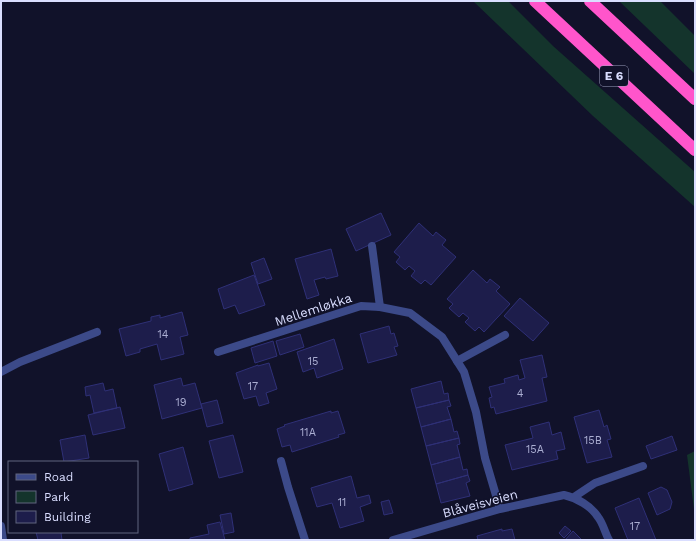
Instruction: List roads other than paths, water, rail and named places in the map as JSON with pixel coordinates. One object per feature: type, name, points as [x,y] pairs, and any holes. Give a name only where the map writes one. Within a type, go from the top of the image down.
[{"type":"highway","name":"E 6","points":[[535,1],[695,150]]},
{"type":"highway","points":[[590,1],[695,99]]},
{"type":"street","points":[[372,246],[380,308]]},
{"type":"street","name":"Mellemløkka","points":[[218,352],[361,306],[410,313],[442,337],[464,372],[476,412],[485,458],[500,509]]},
{"type":"street","points":[[1,372],[20,362],[97,332]]},
{"type":"street","points":[[457,361],[505,335]]},
{"type":"street","points":[[281,461],[305,540]]},
{"type":"street","points":[[608,540],[598,516],[574,497],[596,483],[643,466]]},
{"type":"street","name":"Blåveisveien","points":[[393,540],[500,509],[564,495],[574,497]]},
{"type":"street","points":[[1,526],[3,540]]}]
